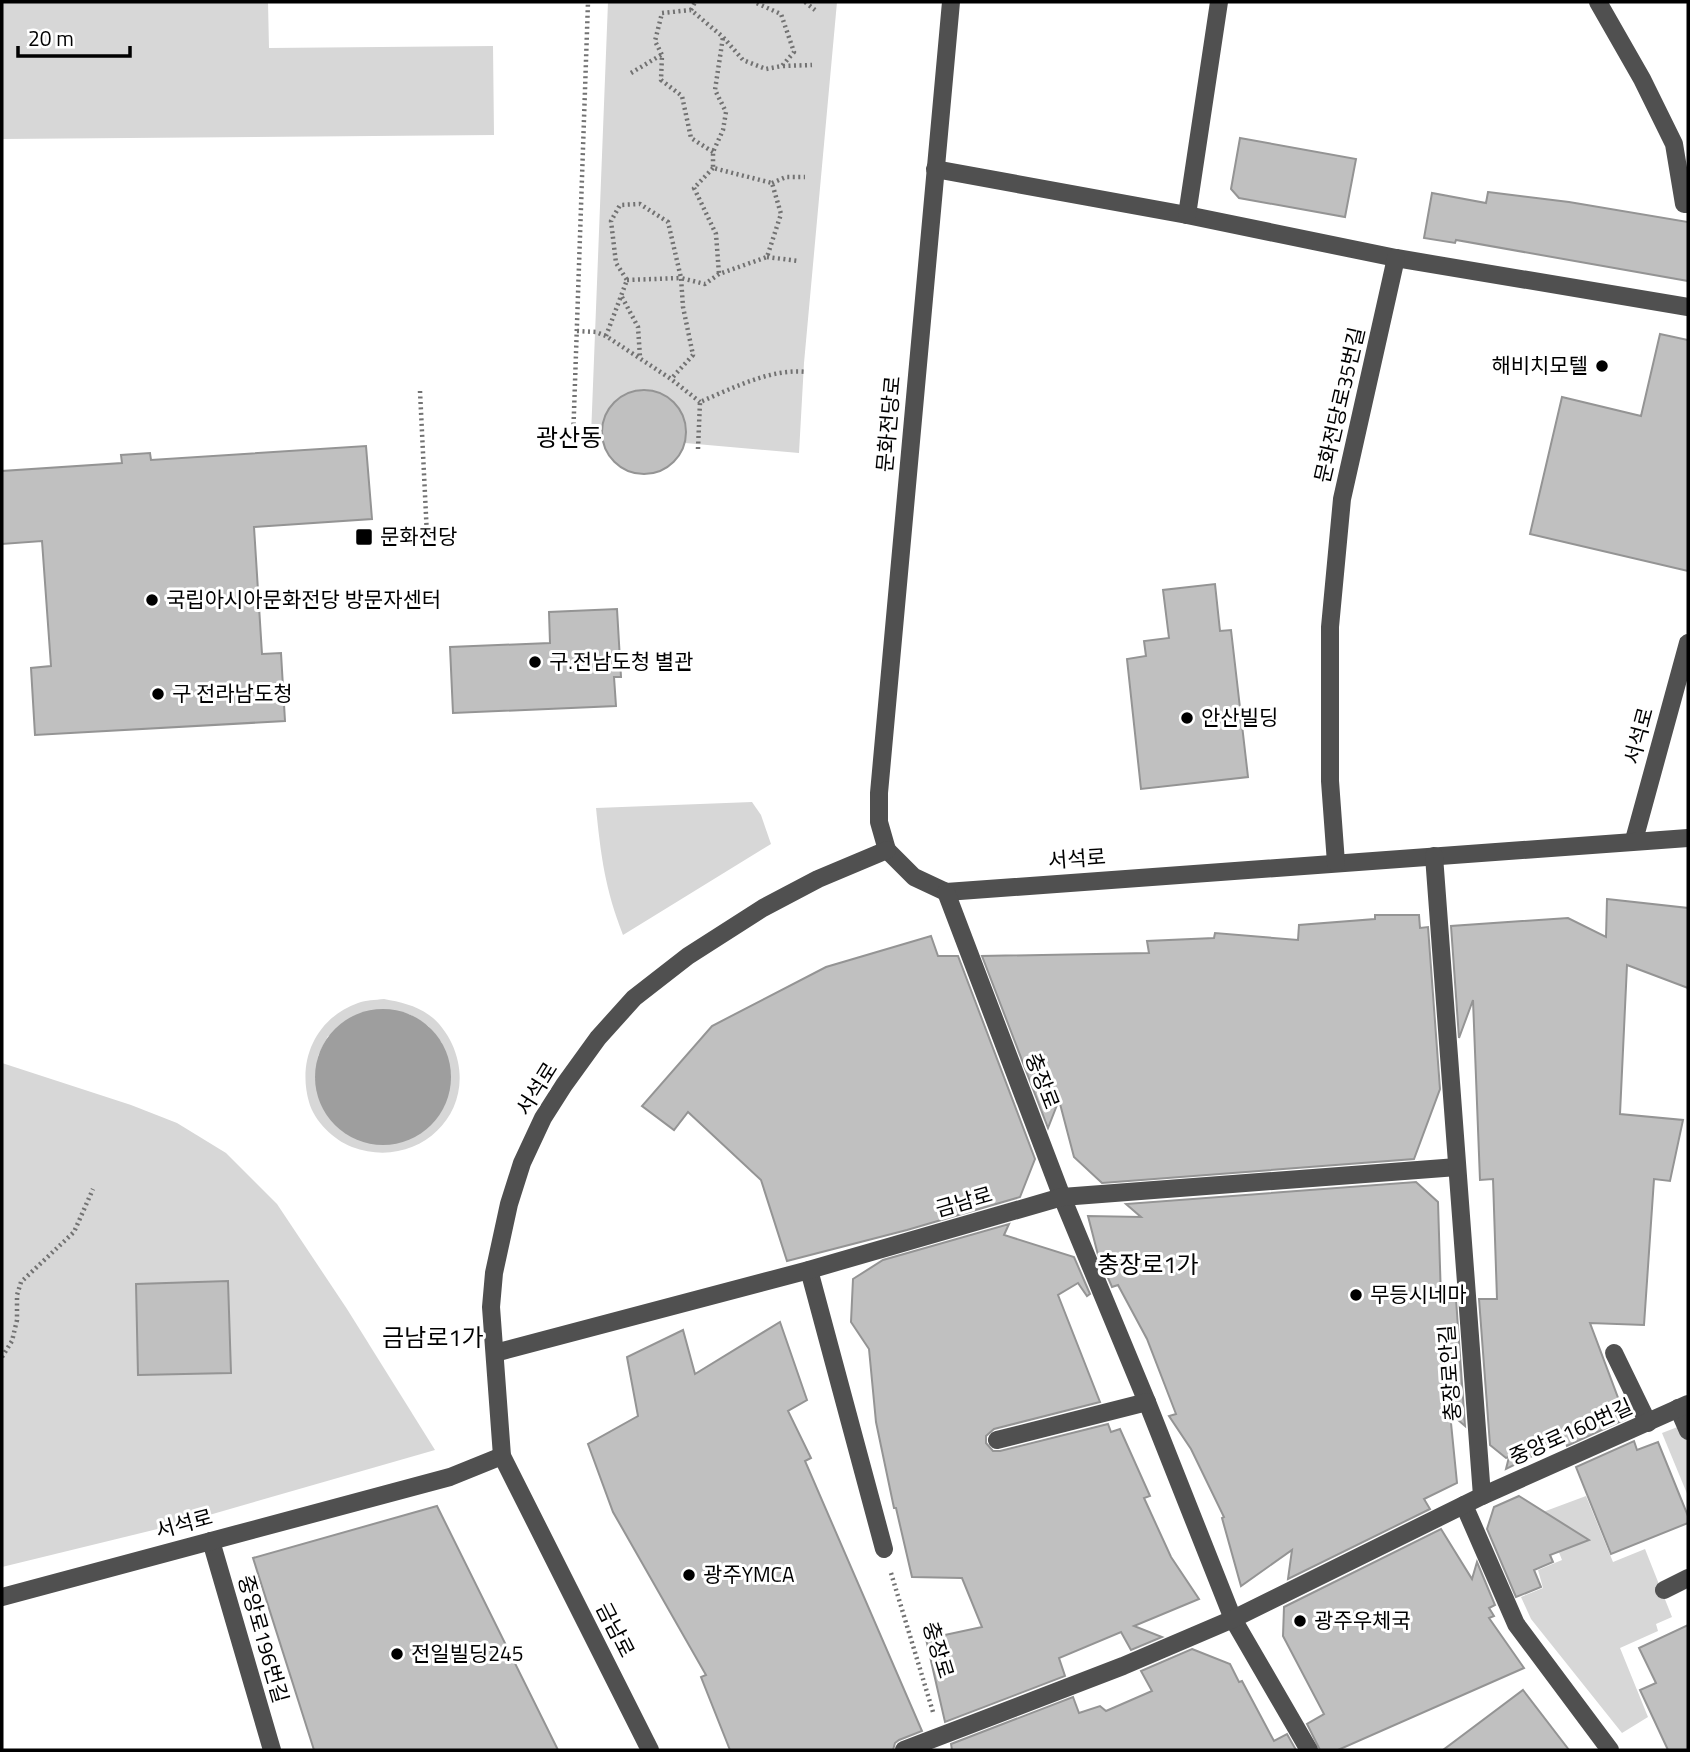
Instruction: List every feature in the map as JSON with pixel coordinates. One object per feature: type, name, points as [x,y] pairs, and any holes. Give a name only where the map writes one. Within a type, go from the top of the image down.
[{"type":"street","name":"문화전당로","points":[[887,850],[879,822],[879,793],[951,2]]},
{"type":"street","points":[[1186,215],[1220,2]]},
{"type":"street","points":[[1598,2],[1642,79],[1674,144],[1684,204],[1688,204]]},
{"type":"street","points":[[935,169],[1186,215],[1396,258],[1688,307]]},
{"type":"street","name":"문화전당로35번길","points":[[1336,863],[1330,781],[1330,627],[1342,499],[1396,258]]},
{"type":"street","name":"서석로","points":[[1634,840],[1688,643]]},
{"type":"street","name":"서석로","points":[[2,1597],[450,1477],[502,1456],[491,1307],[494,1273],[509,1204],[522,1163],[543,1118],[598,1038],[634,998],[688,956],[774,902],[818,879],[887,850],[914,877],[946,891],[1688,838]]},
{"type":"street","name":"충장로안길","points":[[1434,856],[1482,1496]]},
{"type":"street","name":"충장로","points":[[946,891],[1062,1197],[1233,1619],[1309,1750]]},
{"type":"street","name":"금남로","points":[[495,1353],[809,1270],[1062,1197],[1457,1167]]},
{"type":"street","points":[[809,1270],[884,1549]]},
{"type":"street","points":[[1614,1353],[1648,1423]]},
{"type":"street","points":[[997,1440],[1147,1402]]},
{"type":"street","name":"중앙로160번길","points":[[1482,1496],[1683,1406],[1688,1432]]},
{"type":"street","name":"금남로","points":[[502,1456],[650,1750]]},
{"type":"street","points":[[904,1750],[1111,1670],[1233,1619],[1482,1496]]},
{"type":"street","points":[[1464,1505],[1516,1624],[1610,1750]]},
{"type":"street","name":"중앙로196번길","points":[[211,1541],[272,1750]]},
{"type":"street","points":[[1664,1590],[1688,1578]]},
{"type":"path","points":[[573,441],[588,2]]},
{"type":"path","points":[[691,10],[695,2]]},
{"type":"path","points":[[754,2],[781,14],[794,52],[782,66]]},
{"type":"path","points":[[806,2],[815,10]]},
{"type":"path","points":[[713,152],[691,138],[682,96],[661,80],[662,54],[655,41],[662,13],[691,10],[723,37],[743,60],[766,69],[812,65]]},
{"type":"path","points":[[719,274],[716,234],[694,188],[713,168],[713,152],[723,130],[726,112],[715,90],[723,37]]},
{"type":"path","points":[[631,73],[662,54]]},
{"type":"path","points":[[713,168],[772,183],[786,177],[805,177]]},
{"type":"path","points":[[767,257],[781,214],[772,183]]},
{"type":"path","points":[[606,336],[627,280],[616,263],[611,221],[620,205],[640,204],[668,222],[681,278],[683,307],[693,355],[671,379]]},
{"type":"path","points":[[627,280],[681,278],[705,284],[719,274],[767,257],[799,261]]},
{"type":"path","points":[[622,297],[638,327],[640,357]]},
{"type":"path","points":[[577,331],[596,332],[606,336],[640,357],[700,402]]},
{"type":"path","points":[[700,402],[769,376],[792,370],[807,372]]},
{"type":"path","points":[[420,391],[426,536]]},
{"type":"path","points":[[698,449],[700,402]]},
{"type":"path","points":[[2,1357],[12,1341],[21,1282],[74,1232],[93,1189]]},
{"type":"path","name":"충장로","points":[[884,1549],[940,1737]]},
{"type":"shaded area","points":[[2,2],[268,2],[269,48],[493,46],[494,135],[2,139]]},
{"type":"shaded area","points":[[608,2],[837,2],[804,363],[799,453],[685,443],[683,420],[675,404],[661,394],[646,390],[630,392],[615,401],[605,416],[601,437],[591,436]]},
{"type":"shaded area","points":[[752,802],[761,815],[771,844],[623,935],[605,873],[596,808]]},
{"type":"shaded area","points":[[384,999],[413,1006],[442,1028],[452,1044],[459,1068],[458,1091],[451,1112],[438,1130],[421,1143],[400,1151],[377,1152],[345,1144],[320,1123],[309,1102],[306,1071],[313,1042],[331,1019],[358,1003]],"holes":[[[409,1014],[428,1026],[442,1043],[315,1079],[318,1056],[328,1036]]]},
{"type":"shaded area","points":[[383,1009],[409,1015],[431,1029],[445,1051],[451,1077],[445,1103],[431,1125],[409,1139],[383,1145],[357,1139],[335,1125],[321,1103],[315,1077],[321,1051],[335,1029],[357,1015]]},
{"type":"shaded area","points":[[2,1063],[131,1105],[177,1123],[226,1153],[277,1204],[347,1309],[435,1450],[178,1524],[2,1567]]},
{"type":"shaded area","points":[[1688,1423],[1688,1496],[1662,1433]]},
{"type":"shaded area","points":[[1586,1496],[1613,1562],[1645,1549],[1672,1617],[1656,1624],[1658,1631],[1620,1648],[1648,1717],[1622,1733],[1531,1619],[1521,1597],[1543,1588],[1538,1570],[1562,1560],[1543,1512]]},
{"type":"building","points":[[1240,138],[1356,159],[1345,217],[1239,198],[1231,189]]},
{"type":"building","points":[[1488,192],[1569,202],[1688,222],[1688,281],[1456,240],[1455,243],[1424,238],[1432,193],[1486,203]]},
{"type":"building","points":[[1660,334],[1688,340],[1688,571],[1530,534],[1562,397],[1641,416]]},
{"type":"building","points":[[636,390],[652,390],[668,397],[679,408],[686,424],[683,448],[674,462],[652,474],[636,474],[620,467],[609,456],[602,440],[602,424],[609,408],[620,397]]},
{"type":"building","points":[[366,446],[372,519],[254,527],[262,654],[281,653],[285,721],[35,735],[31,668],[51,666],[42,541],[2,544],[2,471],[122,463],[121,455],[150,453],[151,460]]},
{"type":"building","name":"안산빌딩","points":[[1215,584],[1220,631],[1231,630],[1248,777],[1141,789],[1127,659],[1146,656],[1144,641],[1169,638],[1163,590]]},
{"type":"building","name":"구.전남도청 별관","points":[[617,609],[621,677],[614,677],[616,706],[453,713],[450,647],[550,643],[549,612]]},
{"type":"building","points":[[1607,899],[1688,908],[1688,988],[1627,965],[1620,1114],[1683,1120],[1670,1181],[1654,1179],[1644,1325],[1590,1323],[1626,1419],[1567,1446],[1565,1440],[1506,1469],[1509,1457],[1506,1458],[1490,1445],[1479,1299],[1497,1299],[1493,1179],[1480,1180],[1473,1000],[1459,1038],[1451,926],[1568,918],[1606,937]]},
{"type":"building","points":[[1375,915],[1419,915],[1420,928],[1428,927],[1440,1089],[1414,1159],[1102,1183],[1074,1157],[1059,1100],[1048,1128],[982,956],[1149,953],[1147,941],[1214,938],[1215,933],[1298,940],[1299,925],[1375,919]]},
{"type":"building","points":[[931,936],[938,956],[958,956],[1035,1159],[1020,1197],[787,1261],[761,1180],[688,1112],[674,1130],[642,1106],[712,1026],[826,967]]},
{"type":"building","points":[[1416,1182],[1438,1202],[1441,1299],[1456,1299],[1465,1426],[1450,1413],[1457,1483],[1424,1499],[1430,1509],[1288,1579],[1292,1550],[1241,1586],[1222,1518],[1224,1517],[1191,1449],[1169,1416],[1176,1414],[1147,1339],[1118,1285],[1112,1287],[1098,1255],[1088,1216],[1141,1217],[1126,1204]]},
{"type":"building","points":[[1009,1224],[1004,1235],[1074,1257],[1090,1294],[1087,1296],[1078,1283],[1058,1295],[1100,1402],[994,1429],[986,1436],[986,1443],[993,1451],[1000,1451],[1108,1424],[1111,1432],[1120,1429],[1150,1496],[1144,1498],[1171,1557],[1199,1599],[1134,1626],[1162,1637],[1131,1650],[1121,1632],[1059,1658],[1065,1676],[945,1722],[926,1639],[982,1627],[962,1578],[912,1577],[876,1422],[869,1349],[851,1322],[853,1279],[883,1260]]},
{"type":"building","points":[[228,1281],[231,1373],[138,1375],[136,1284]]},
{"type":"building","points":[[780,1322],[807,1400],[788,1411],[811,1458],[805,1461],[922,1731],[899,1740],[893,1750],[730,1750],[701,1677],[706,1675],[613,1512],[588,1444],[638,1416],[627,1357],[683,1330],[695,1374]]},
{"type":"building","points":[[1634,1441],[1637,1450],[1658,1442],[1688,1516],[1688,1523],[1611,1554],[1576,1467]]},
{"type":"building","points":[[1519,1496],[1589,1540],[1550,1555],[1553,1562],[1534,1570],[1541,1587],[1516,1597],[1487,1529],[1494,1507]]},
{"type":"building","name":"전일빌딩245","points":[[437,1506],[558,1750],[314,1750],[253,1558]]},
{"type":"building","points":[[1441,1529],[1472,1579],[1477,1562],[1495,1605],[1489,1608],[1494,1616],[1489,1618],[1524,1668],[1338,1750],[1320,1750],[1307,1724],[1324,1714],[1283,1636],[1284,1607]]},
{"type":"building","points":[[1688,1625],[1688,1750],[1668,1750],[1640,1690],[1656,1683],[1639,1648]]},
{"type":"building","points":[[1192,1649],[1230,1664],[1274,1741],[1287,1734],[1296,1750],[952,1750],[951,1744],[1073,1697],[1079,1713],[1100,1706],[1106,1711],[1152,1691],[1141,1671]]},
{"type":"building","points":[[1523,1690],[1569,1750],[1443,1750]]},
{"type":"place","name":"해비치모텔","points":[[1602,366]]},
{"type":"place","name":"문화전당","points":[[364,537]]},
{"type":"place","name":"국립아시아문화전당 방문자센터","points":[[152,600]]},
{"type":"place","name":"구.전남도청 별관","points":[[535,662]]},
{"type":"place","name":"구 전라남도청","points":[[158,694]]},
{"type":"place","name":"안산빌딩","points":[[1187,718]]},
{"type":"place","name":"무등시네마","points":[[1356,1295]]},
{"type":"place","name":"광주YMCA","points":[[689,1575]]},
{"type":"place","name":"광주우체국","points":[[1300,1621]]},
{"type":"place","name":"전일빌딩245","points":[[397,1654]]},
{"type":"district","name":"광산동","points":[[569,438]]},
{"type":"district","name":"충장로1가","points":[[1148,1265]]},
{"type":"district","name":"금남로1가","points":[[433,1338]]}]
